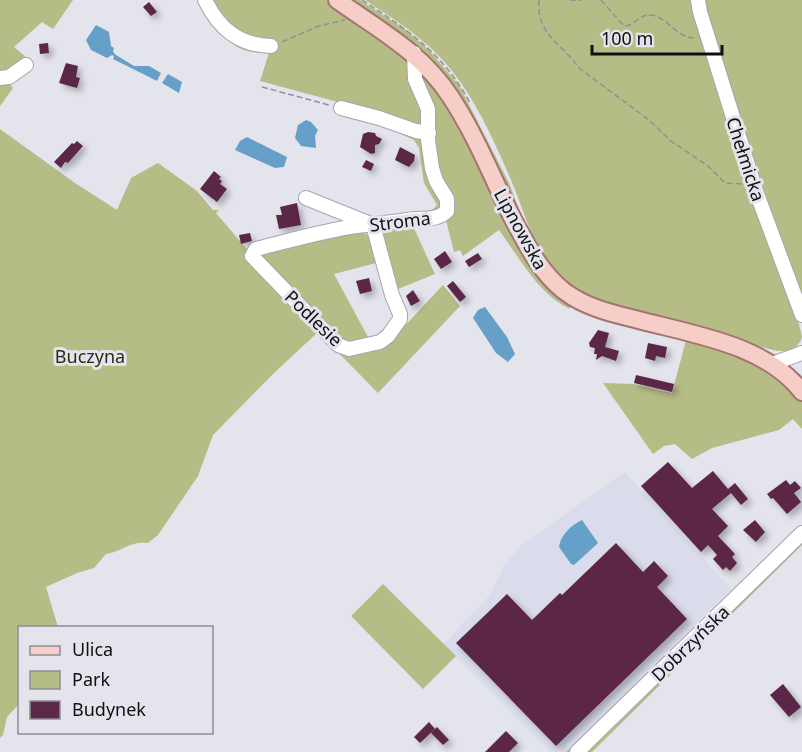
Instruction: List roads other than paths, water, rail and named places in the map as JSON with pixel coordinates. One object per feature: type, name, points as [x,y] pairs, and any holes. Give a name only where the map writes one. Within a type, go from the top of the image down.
[{"type":"main road","name":"Lipnowska","points":[[337,0],[414,53],[437,78],[451,97],[530,251],[549,277],[564,291],[596,309],[746,351],[788,376],[802,392]]},
{"type":"street","points":[[205,0],[215,17],[243,42],[255,46],[271,46]]},
{"type":"street","name":"Chełmicka","points":[[698,0],[699,12],[754,185],[802,315]]},
{"type":"street","name":"Stroma","points":[[261,248],[335,230],[418,218],[434,218],[447,211],[447,199],[436,181],[432,168],[428,109],[415,79],[414,53]]},
{"type":"street","points":[[0,78],[9,77],[27,65]]},
{"type":"street","points":[[341,108],[429,133]]},
{"type":"street","points":[[306,198],[373,225]]},
{"type":"street","name":"Podlesie","points":[[261,248],[253,252],[254,258],[339,345],[349,349],[355,348],[384,340],[400,319],[373,225]]},
{"type":"street","points":[[771,364],[802,353]]},
{"type":"street","name":"Dobrzyńska","points":[[577,752],[802,533]]},
{"type":"water","points":[[96,25],[109,32],[111,46],[116,55],[134,66],[149,66],[161,73],[157,81],[113,59],[112,55],[107,58],[91,50],[86,40]]},
{"type":"water","points":[[168,74],[182,82],[179,93],[162,83]]},
{"type":"water","points":[[306,120],[318,130],[315,136],[316,148],[301,146],[295,138],[298,125]]},
{"type":"water","points":[[247,137],[287,157],[284,167],[275,168],[235,150],[240,141]]},
{"type":"water","points":[[485,307],[507,337],[515,354],[508,362],[496,353],[473,318],[478,310]]},
{"type":"water","points":[[582,520],[598,543],[574,565],[559,547],[567,531]]},
{"type":"park label","name":"Buczyna","points":[[90,356]]}]
